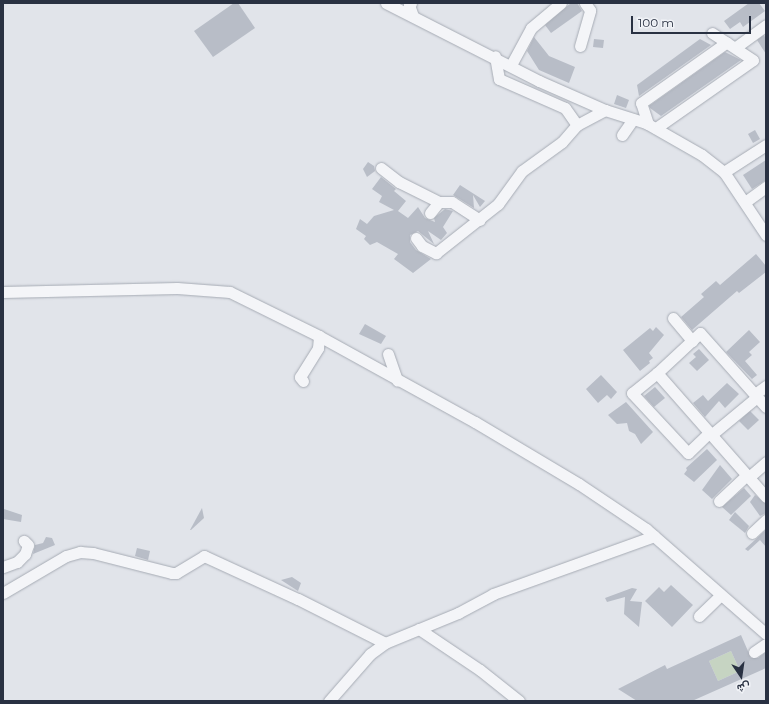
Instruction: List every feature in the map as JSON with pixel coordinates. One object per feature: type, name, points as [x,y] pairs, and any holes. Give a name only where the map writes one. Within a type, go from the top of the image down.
[{"type":"street","points":[[386,3],[605,110],[652,126],[702,155],[724,172],[766,235]]},
{"type":"street","points":[[411,3],[409,5],[413,16]]},
{"type":"street","points":[[511,65],[531,28],[561,3]]},
{"type":"street","points":[[580,46],[590,10],[585,3]]},
{"type":"street","points":[[652,126],[641,102],[731,45],[766,25]]},
{"type":"street","points":[[652,126],[753,60],[712,34]]},
{"type":"street","points":[[495,56],[499,79],[565,108],[577,125]]},
{"type":"street","points":[[416,238],[422,246],[436,253],[460,232],[480,220],[498,204],[522,171],[562,142],[577,125],[605,110]]},
{"type":"street","points":[[622,135],[633,119]]},
{"type":"street","points":[[724,172],[766,145]]},
{"type":"street","points":[[381,168],[399,182],[439,202],[452,202],[480,220]]},
{"type":"street","points":[[745,202],[766,187]]},
{"type":"street","points":[[430,213],[439,202]]},
{"type":"street","points":[[3,292],[177,288],[230,292],[319,336],[475,422],[579,484],[654,536],[766,634]]},
{"type":"street","points":[[673,318],[692,341]]},
{"type":"street","points":[[766,386],[756,396],[688,453],[632,392],[657,373],[700,333],[756,396],[766,407]]},
{"type":"street","points":[[304,382],[300,377],[318,348],[319,336]]},
{"type":"street","points":[[388,354],[397,380]]},
{"type":"street","points":[[657,373],[766,497]]},
{"type":"street","points":[[720,501],[766,462]]},
{"type":"street","points":[[752,533],[766,520]]},
{"type":"street","points":[[329,701],[370,654],[385,643],[419,629],[493,594],[654,536]]},
{"type":"street","points":[[3,567],[17,562],[24,554],[28,545],[24,541]]},
{"type":"street","points":[[3,593],[66,556],[80,552],[93,553],[172,573],[176,573],[204,556],[298,598],[385,643]]},
{"type":"street","points":[[699,616],[721,595]]},
{"type":"street","points":[[419,629],[480,670],[519,701]]},
{"type":"street","points":[[754,652],[766,644]]},
{"type":"green space","points":[[731,651],[740,671],[718,681],[709,661]]},
{"type":"building","points":[[234,3],[238,3],[255,28],[213,57],[194,31]]},
{"type":"building","points":[[571,3],[577,3],[582,11],[551,33],[545,25]]},
{"type":"building","points":[[749,3],[759,3],[765,11],[743,27],[740,22],[730,29],[724,21]]},
{"type":"building","points":[[764,35],[766,39],[766,54],[757,40]]},
{"type":"building","points":[[534,37],[549,56],[575,67],[569,83],[539,70],[527,51]]},
{"type":"building","points":[[594,39],[604,40],[603,48],[593,47]]},
{"type":"building","points":[[700,39],[711,45],[639,96],[637,85]]},
{"type":"building","points":[[725,52],[741,60],[661,116],[650,108],[649,106]]},
{"type":"building","points":[[617,95],[629,100],[626,108],[614,104]]},
{"type":"building","points":[[755,130],[760,139],[753,143],[748,134]]},
{"type":"building","points":[[766,160],[766,180],[752,189],[743,175]]},
{"type":"building","points":[[368,162],[374,166],[375,171],[367,177],[363,169]]},
{"type":"building","points":[[381,177],[396,189],[394,191],[406,201],[398,211],[408,218],[418,207],[425,218],[435,222],[434,218],[445,209],[453,211],[443,227],[447,233],[441,240],[428,231],[434,244],[418,231],[410,235],[410,242],[416,250],[431,259],[413,273],[394,259],[398,254],[377,242],[370,245],[364,239],[366,236],[356,229],[360,219],[367,224],[374,216],[394,210],[379,202],[382,196],[372,189]]},
{"type":"building","points":[[460,185],[485,201],[480,207],[473,195],[474,208],[453,195]]},
{"type":"building","points":[[756,254],[766,266],[766,272],[739,293],[737,291],[692,330],[681,317],[704,297],[701,294],[716,281],[720,285]]},
{"type":"building","points":[[365,324],[386,336],[381,344],[359,334]]},
{"type":"building","points":[[656,327],[664,335],[649,353],[653,358],[649,361],[650,363],[640,371],[623,350],[650,328],[653,331]]},
{"type":"building","points":[[749,330],[760,342],[749,352],[752,355],[745,361],[757,375],[752,379],[726,352]]},
{"type":"building","points":[[699,349],[709,360],[697,371],[689,363],[696,357],[693,354]]},
{"type":"building","points":[[601,375],[617,392],[611,399],[607,395],[598,403],[586,389]]},
{"type":"building","points":[[727,383],[739,394],[725,408],[719,401],[705,417],[693,403],[703,395],[708,401]]},
{"type":"building","points":[[655,387],[665,398],[654,407],[644,396]]},
{"type":"building","points":[[626,402],[653,432],[641,444],[635,434],[629,431],[627,423],[617,424],[608,415]]},
{"type":"building","points":[[750,411],[759,420],[748,430],[739,421]]},
{"type":"building","points":[[707,449],[717,460],[694,482],[684,474],[687,470],[686,468]]},
{"type":"building","points":[[720,465],[732,479],[712,499],[702,490]]},
{"type":"building","points":[[744,488],[751,496],[731,515],[722,507]]},
{"type":"building","points":[[755,495],[766,504],[766,513],[760,516],[750,502]]},
{"type":"building","points":[[202,508],[204,518],[190,530]]},
{"type":"building","points":[[4,509],[22,515],[21,522],[3,519]]},
{"type":"building","points":[[735,512],[749,526],[745,533],[729,520]]},
{"type":"building","points":[[766,530],[766,547],[760,540],[748,551],[745,549]]},
{"type":"building","points":[[46,537],[52,538],[55,545],[33,554],[35,545],[43,543]]},
{"type":"building","points":[[137,548],[150,551],[148,560],[135,556]]},
{"type":"building","points":[[292,577],[301,583],[298,591],[281,580]]},
{"type":"building","points":[[671,585],[693,605],[672,627],[645,601],[659,587],[664,592]]},
{"type":"building","points":[[632,588],[637,589],[630,601],[642,602],[639,627],[624,614],[625,597],[607,602],[605,598]]},
{"type":"building","points":[[741,635],[751,658],[758,658],[766,652],[766,668],[692,701],[637,701],[618,689],[665,665],[667,669]],"holes":[[[731,651],[740,671],[718,681],[709,661]]]}]
